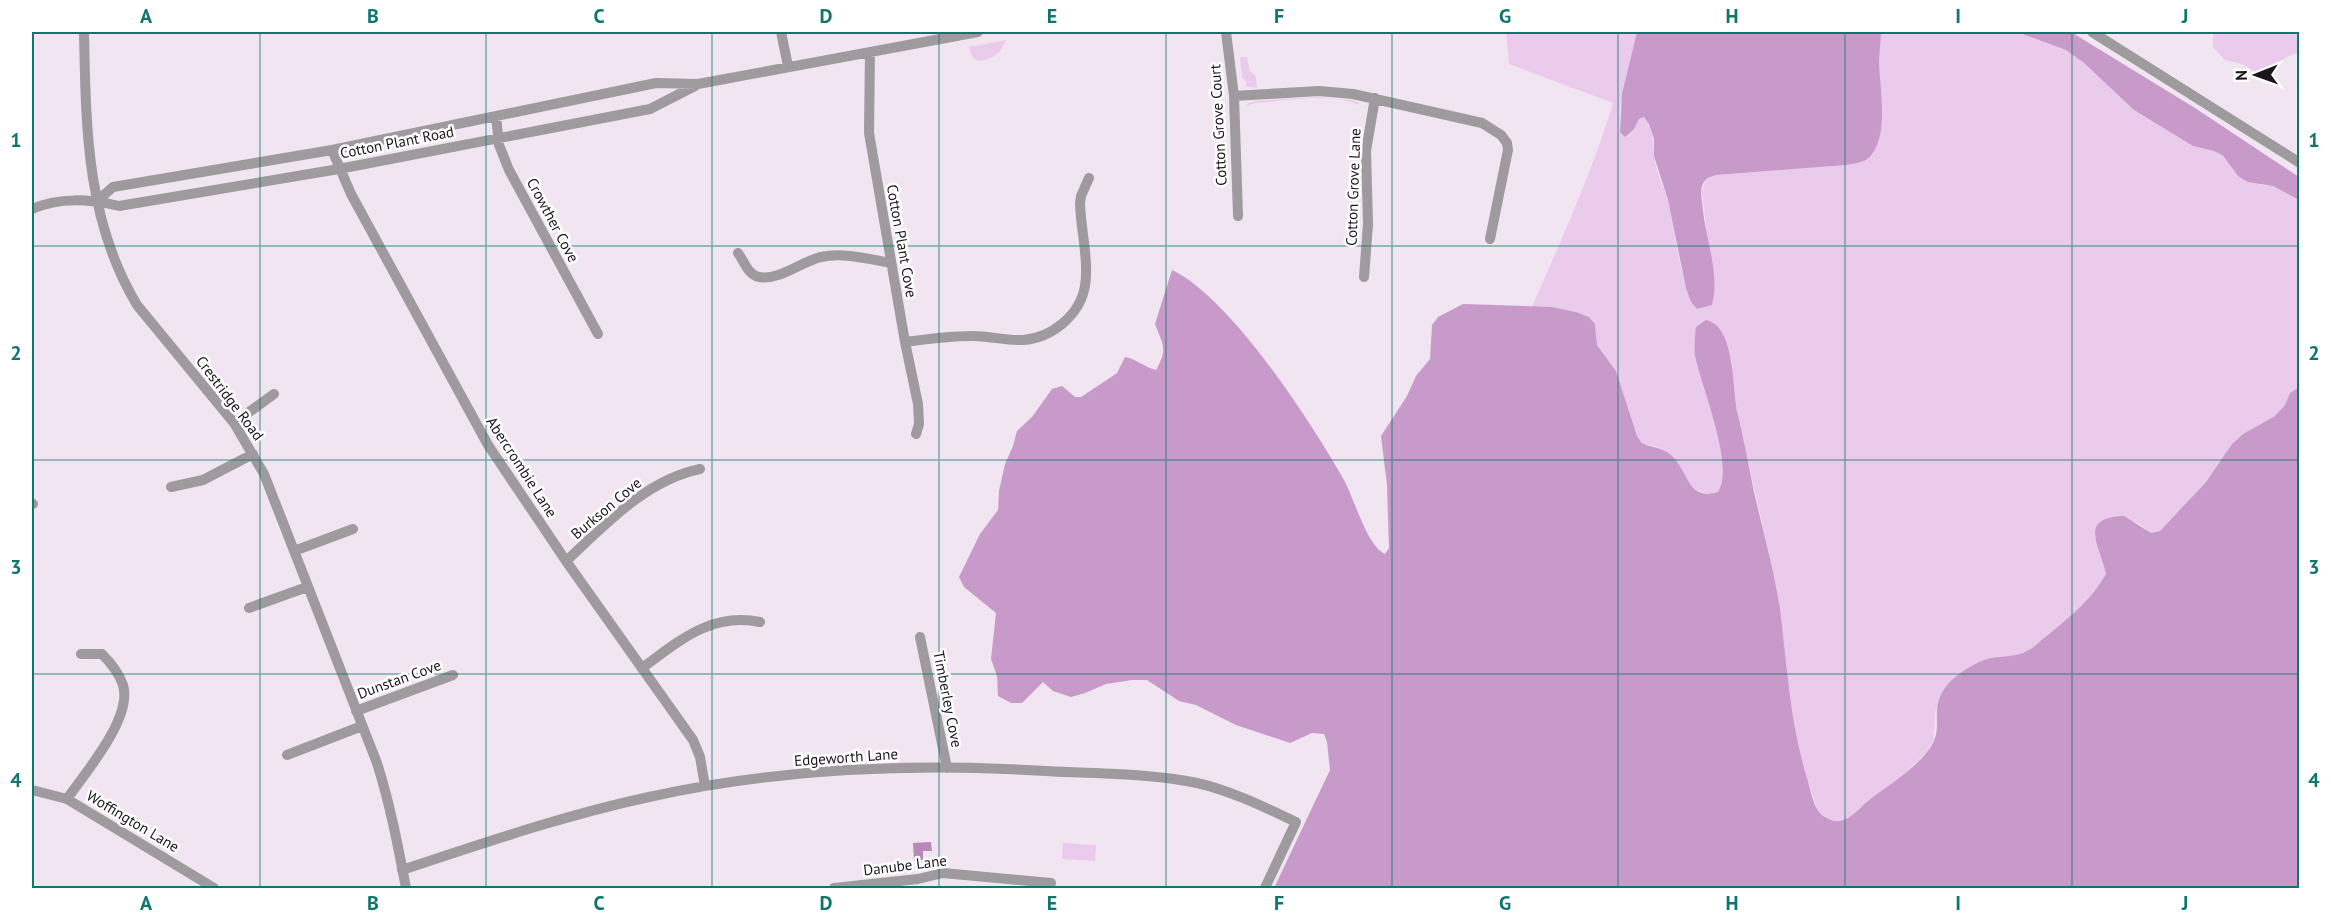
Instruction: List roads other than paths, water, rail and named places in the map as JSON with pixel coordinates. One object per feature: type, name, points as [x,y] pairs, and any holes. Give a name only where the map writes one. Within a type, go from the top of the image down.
[{"type":"street","name":"Crestridge Road","points":[[84,32],[88,138],[97,201],[108,246],[137,304],[234,423],[253,454],[272,493],[387,793],[406,888]]},
{"type":"street","points":[[781,32],[788,66]]},
{"type":"street","name":"Cotton Plant Road","points":[[97,201],[113,187],[332,150],[656,83],[698,84],[978,32]]},
{"type":"street","name":"Cotton Grove Court","points":[[1226,32],[1234,96],[1238,216]]},
{"type":"street","points":[[2092,32],[2300,164]]},
{"type":"street","name":"Cotton Plant Cove","points":[[870,52],[869,133],[918,404],[919,424],[916,434]]},
{"type":"street","name":"Cotton Plant Road","points":[[32,209],[47,202],[71,200],[97,201],[119,206],[339,169],[650,109],[698,84]]},
{"type":"street","points":[[1234,96],[1319,91],[1345,92],[1482,123],[1502,135],[1507,143],[1508,156],[1490,238]]},
{"type":"street","name":"Cotton Grove Lane","points":[[1364,277],[1368,224],[1366,151],[1376,98]]},
{"type":"street","name":"Crowther Cove","points":[[496,116],[498,138],[509,170],[598,334]]},
{"type":"street","name":"Abercrombie Lane","points":[[332,150],[339,169],[488,445],[566,561],[697,747],[705,786]]},
{"type":"street","points":[[905,342],[975,336],[1023,340],[1049,333],[1066,320],[1080,302],[1084,287],[1086,271],[1080,204],[1089,178]]},
{"type":"street","points":[[738,253],[751,273],[764,277],[830,255],[891,262]]},
{"type":"street","points":[[234,423],[274,394]]},
{"type":"street","points":[[171,487],[192,484],[213,476],[253,454]]},
{"type":"street","name":"Burkson Cove","points":[[566,561],[630,503],[676,474],[700,469]]},
{"type":"street","points":[[294,551],[353,529]]},
{"type":"street","points":[[249,608],[307,587]]},
{"type":"street","points":[[642,668],[695,630],[732,621],[760,622]]},
{"type":"street","name":"Timberley Cove","points":[[920,637],[947,768]]},
{"type":"street","points":[[67,799],[113,732],[123,706],[123,685],[112,664],[102,654],[81,654]]},
{"type":"street","name":"Dunstan Cove","points":[[356,711],[453,675]]},
{"type":"street","points":[[287,755],[362,726]]},
{"type":"street","name":"Edgeworth Lane","points":[[402,870],[548,822],[648,797],[705,786],[843,770],[1011,769],[1182,780],[1236,795],[1296,822],[1265,888]]},
{"type":"street","name":"Woffington Lane","points":[[32,790],[67,799],[214,888]]},
{"type":"street","name":"Danube Lane","points":[[834,888],[918,884],[943,873],[1050,886]]}]
